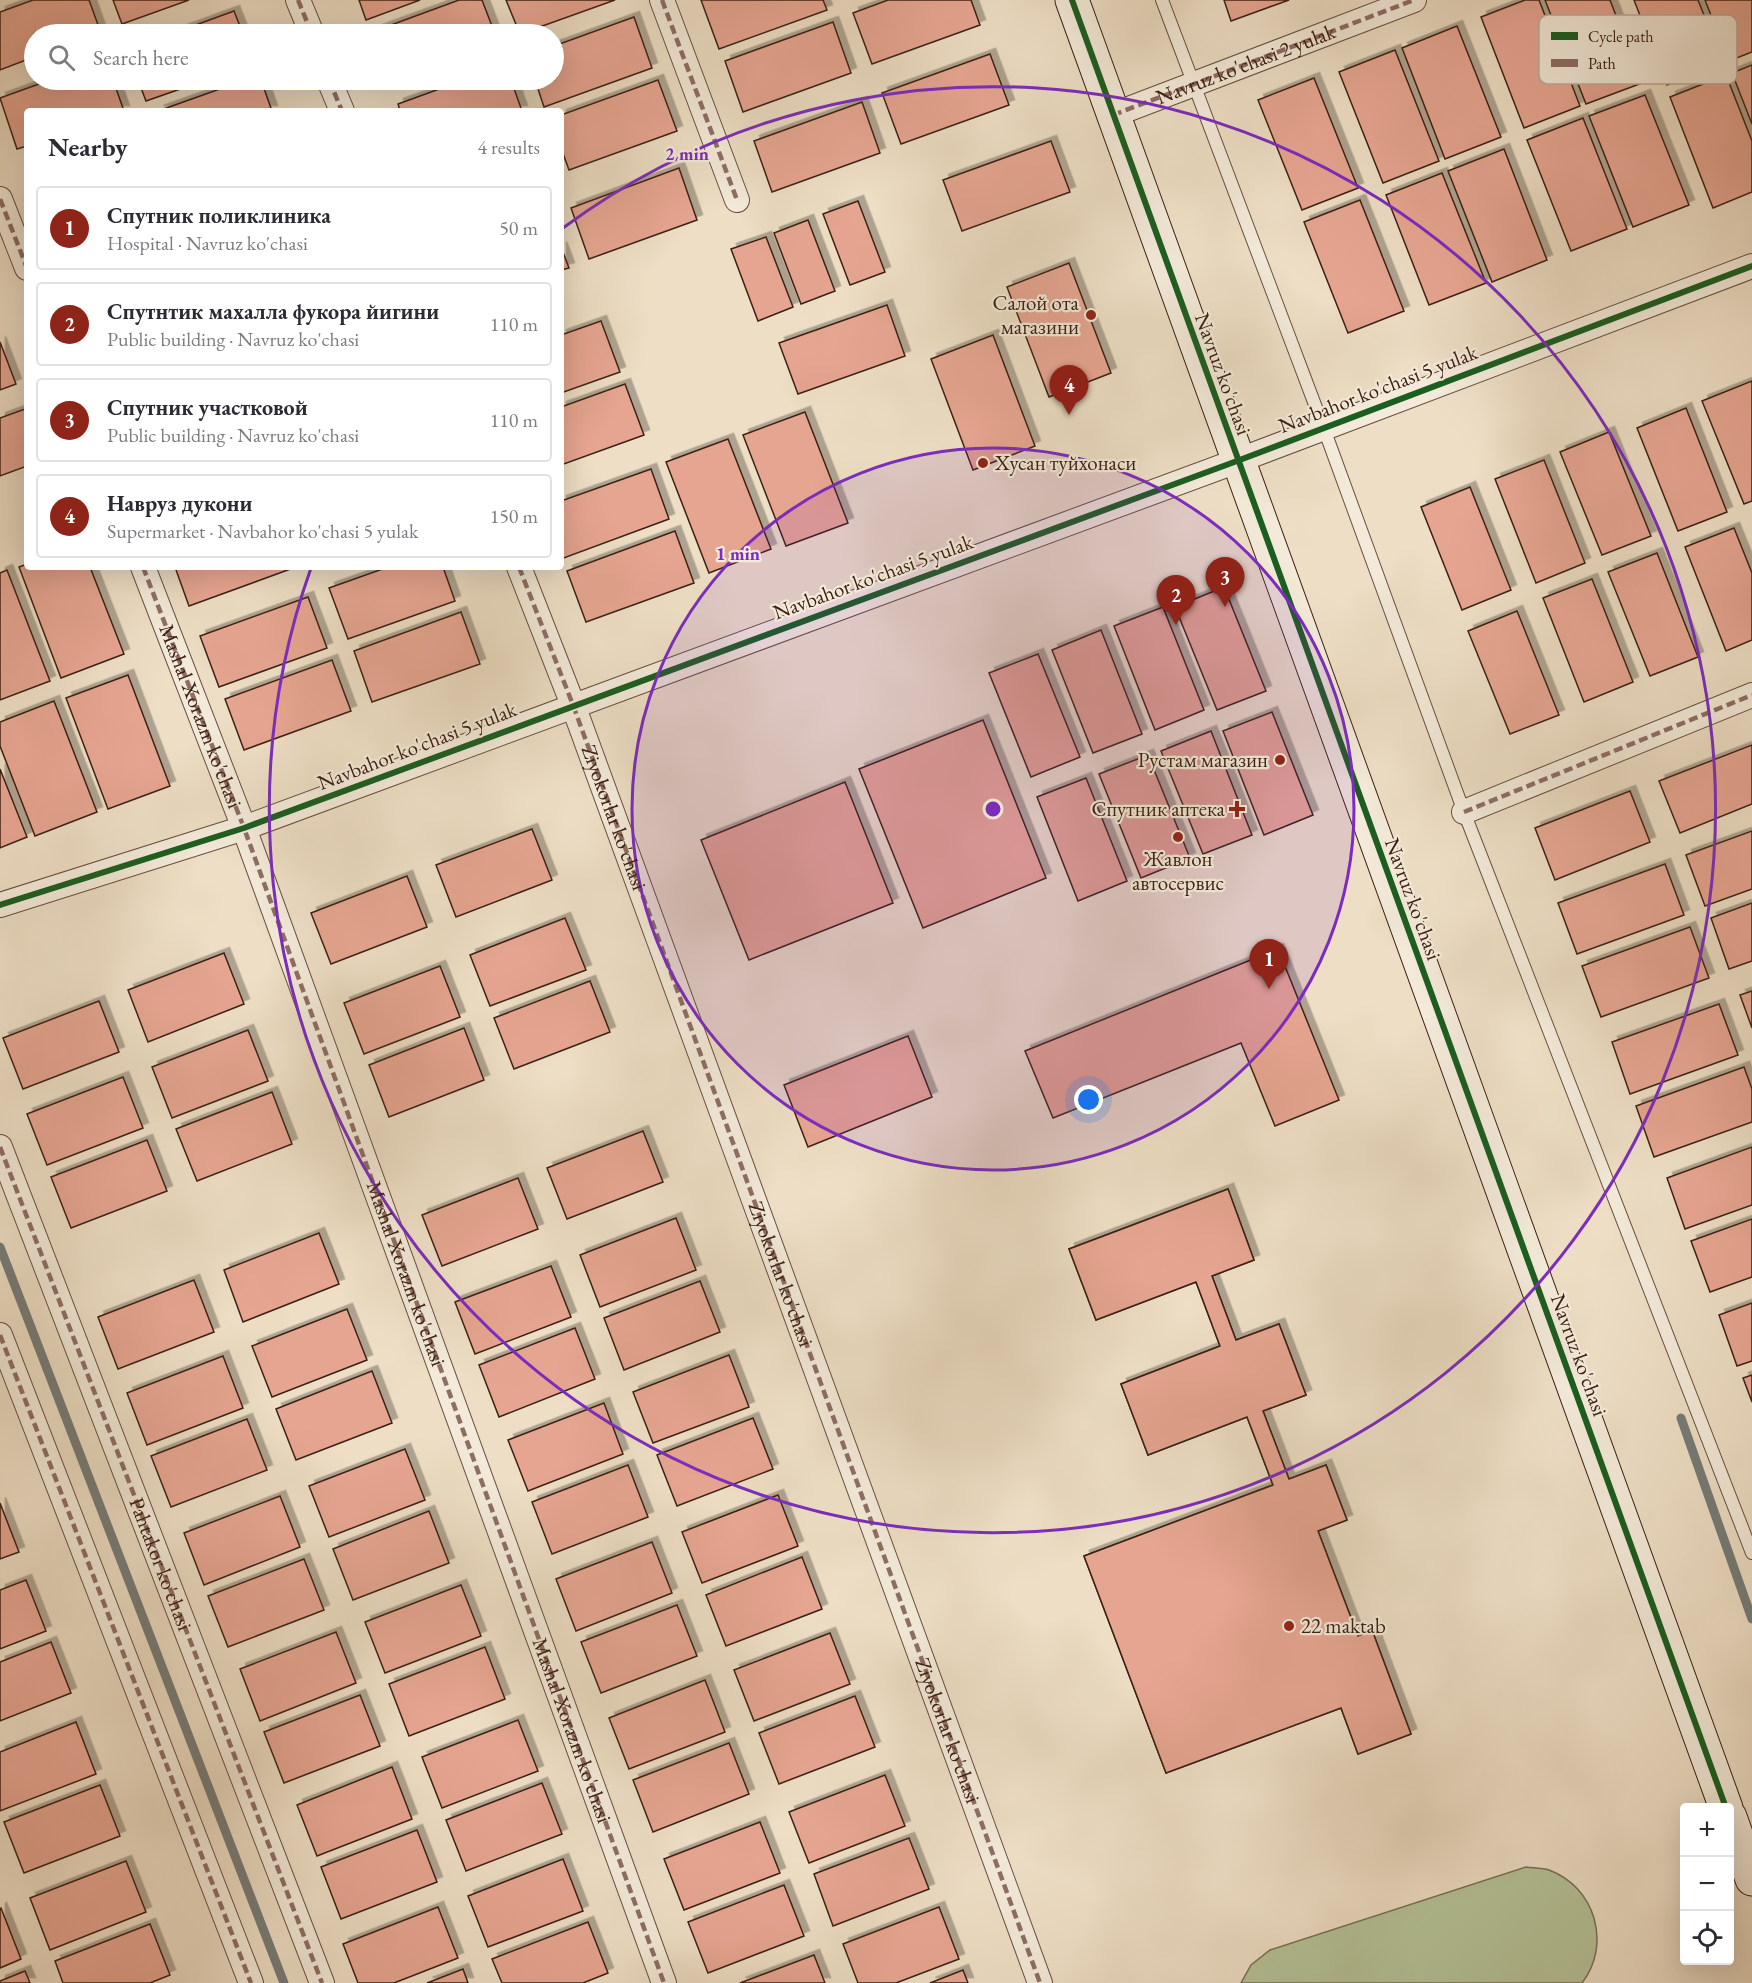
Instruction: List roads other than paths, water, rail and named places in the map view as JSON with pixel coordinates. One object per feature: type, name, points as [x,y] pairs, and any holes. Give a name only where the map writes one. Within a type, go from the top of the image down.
[{"type":"street","points":[[298,0],[308,24]]},
{"type":"street","points":[[662,0],[737,201]]},
{"type":"street","name":"Navruz ko'chasi","points":[[1072,0],[1724,1803]]},
{"type":"street","name":"Navruz ko'chasi 2 yulak","points":[[1113,115],[1413,0]]},
{"type":"street","points":[[333,90],[341,108]]},
{"type":"street","points":[[0,199],[24,260]]},
{"type":"street","name":"Navbahor ko'chasi 5 yulak","points":[[0,905],[244,828],[1237,461],[1323,426],[1752,267]]},
{"type":"street","name":"Mashal Xorazm ko'chasi","points":[[144,570],[244,828],[664,1983]]},
{"type":"street","name":"Ziyokorlar ko'chasi","points":[[520,570],[573,705],[1040,1983]]},
{"type":"street","points":[[1464,812],[1752,695]]},
{"type":"street","name":"Pahtakor ko'chasi","points":[[0,1146],[322,1983]]},
{"type":"street","points":[[0,1335],[251,1983]]},
{"type":"street","points":[[1734,1828],[1752,1878]]},
{"type":"lane","points":[[1162,0],[1192,86],[1323,426],[1464,812],[1752,1553]]},
{"type":"waterway","points":[[0,1247],[284,1983]]},
{"type":"waterway","points":[[1681,1418],[1752,1619]]},
{"type":"place","name":"Салой ота магазини","points":[[1091,315]]},
{"type":"place","name":"Навруз дукони","points":[[1069,415]]},
{"type":"place","name":"Хусан туйхонаси","points":[[983,463]]},
{"type":"place","name":"Спутник участковой","points":[[1225,607]]},
{"type":"place","name":"Спутнтик махалла фукора йигини","points":[[1176,625]]},
{"type":"place","name":"Рустам магазин","points":[[1280,760]]},
{"type":"place","name":"Спутник аптека","points":[[1237,809]]},
{"type":"place","name":"Жавлон автосервис","points":[[1178,837]]},
{"type":"place","name":"Спутник поликлиника","points":[[1269,989]]},
{"type":"place","name":"22 maktab","points":[[1289,1626]]}]
